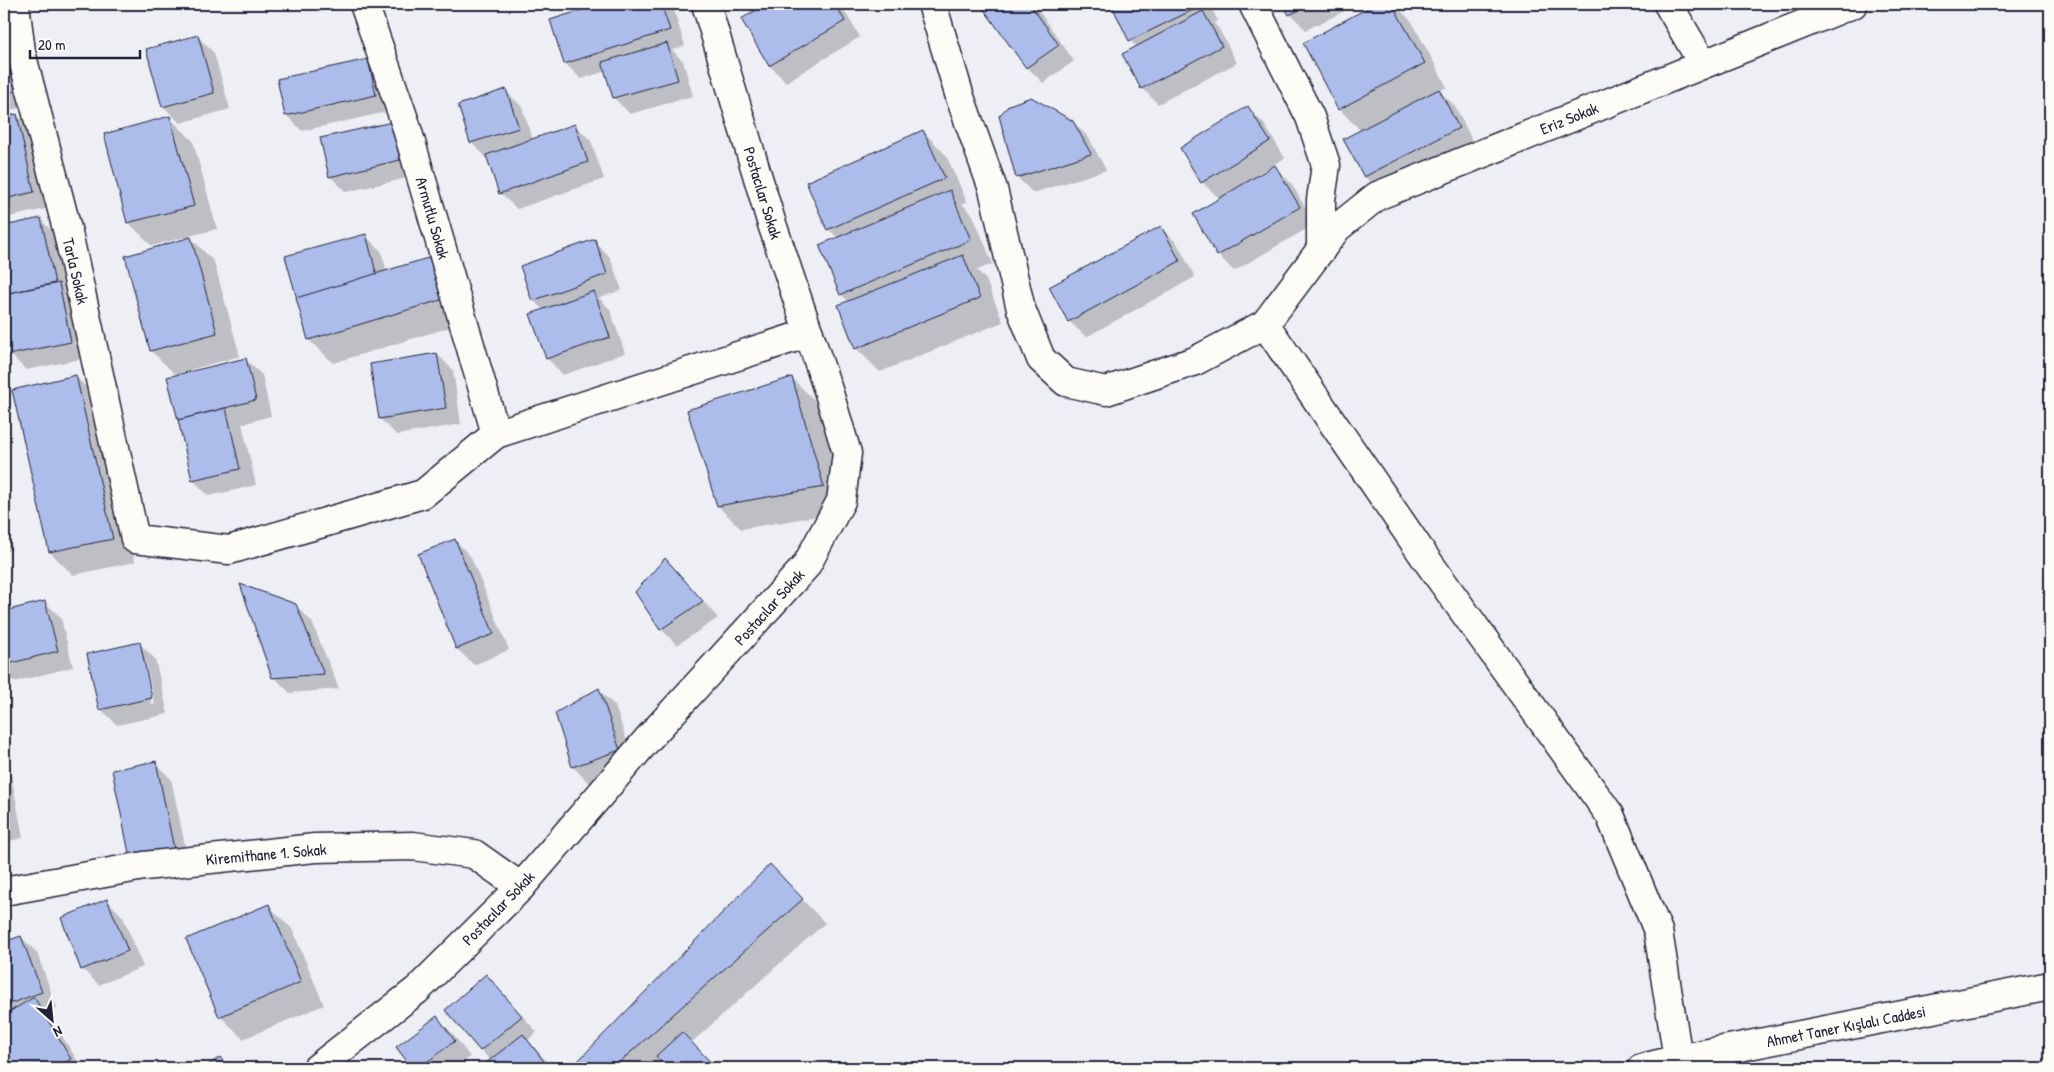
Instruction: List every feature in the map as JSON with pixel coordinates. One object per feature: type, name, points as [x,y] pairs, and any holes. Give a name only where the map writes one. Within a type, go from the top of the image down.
[{"type":"street","name":"Tarla Sokak","points":[[15,4],[21,52],[68,233],[135,539],[229,550],[423,494],[496,434]]},
{"type":"street","name":"Armutlu Sokak","points":[[364,4],[405,122],[496,434]]},
{"type":"street","name":"Postacılar Sokak","points":[[316,1068],[416,990],[521,887],[647,740],[806,566],[841,501],[846,453],[809,333],[771,221],[706,4]]},
{"type":"street","points":[[932,4],[960,96],[993,189],[1021,309],[1041,359],[1066,382],[1106,391],[1195,361],[1265,324],[1426,559],[1610,815],[1658,931],[1678,1059]]},
{"type":"street","points":[[1252,4],[1310,116],[1326,165],[1315,259]]},
{"type":"street","points":[[1668,4],[1703,64]]},
{"type":"street","name":"Eriz Sokak","points":[[1265,324],[1337,228],[1377,196],[1854,4]]},
{"type":"street","points":[[496,434],[809,333]]},
{"type":"street","name":"Kiremithane 1. Sokak","points":[[4,890],[144,866],[315,848],[413,846],[474,854],[521,887]]},
{"type":"street","name":"Ahmet Taner Kışlalı Caddesi","points":[[1642,1068],[1678,1059],[2050,986]]},
{"type":"building","points":[[601,4],[661,4],[670,30],[564,64],[550,20]]},
{"type":"building","points":[[767,4],[835,4],[845,21],[769,66],[741,19]]},
{"type":"building","points":[[980,4],[1030,4],[1059,45],[1026,68]]},
{"type":"building","points":[[1111,4],[1202,4],[1203,5],[1129,41]]},
{"type":"building","points":[[1283,4],[1311,4],[1289,15]]},
{"type":"building","points":[[1375,4],[1392,4],[1425,63],[1338,110],[1303,43]]},
{"type":"building","points":[[1203,11],[1222,46],[1141,89],[1122,54]]},
{"type":"building","points":[[198,35],[214,93],[162,107],[146,49]]},
{"type":"building","points":[[667,43],[678,80],[613,98],[602,62]]},
{"type":"building","points":[[4,44],[7,44],[15,91],[4,93]]},
{"type":"building","points":[[368,59],[376,95],[285,116],[277,79]]},
{"type":"building","points":[[506,89],[519,128],[470,143],[458,105]]},
{"type":"building","points":[[1439,89],[1459,128],[1364,177],[1343,139]]},
{"type":"building","points":[[1031,97],[1073,121],[1091,154],[1016,178],[999,116],[1009,105]]},
{"type":"building","points":[[1248,106],[1270,141],[1201,183],[1180,148]]},
{"type":"building","points":[[17,114],[34,192],[4,199],[4,117]]},
{"type":"building","points":[[170,116],[194,206],[127,223],[104,134]]},
{"type":"building","points":[[392,122],[400,160],[329,177],[320,138]]},
{"type":"building","points":[[575,124],[588,162],[499,194],[486,155]]},
{"type":"building","points":[[923,130],[945,178],[827,230],[806,182]]},
{"type":"building","points":[[1275,165],[1300,207],[1217,256],[1193,214]]},
{"type":"building","points":[[950,190],[971,240],[840,295],[819,245]]},
{"type":"building","points":[[41,218],[55,283],[4,294],[4,226]]},
{"type":"building","points":[[1161,226],[1180,261],[1068,322],[1049,287]]},
{"type":"building","points":[[366,234],[377,276],[297,299],[285,256]]},
{"type":"building","points":[[191,237],[217,333],[150,351],[125,256]]},
{"type":"building","points":[[595,239],[607,274],[532,301],[520,266]]},
{"type":"building","points":[[963,255],[980,298],[855,349],[838,305]]},
{"type":"building","points":[[431,257],[444,299],[308,340],[296,298]]},
{"type":"building","points":[[59,283],[71,342],[8,355],[4,331],[4,294]]},
{"type":"building","points":[[594,291],[610,337],[546,359],[530,314]]},
{"type":"building","points":[[437,353],[446,408],[379,419],[370,364]]},
{"type":"building","points":[[246,358],[256,400],[178,420],[167,377]]},
{"type":"building","points":[[76,375],[113,539],[49,552],[12,390]]},
{"type":"building","points":[[792,377],[824,487],[717,506],[687,410]]},
{"type":"building","points":[[226,408],[240,469],[192,480],[178,420]]},
{"type":"building","points":[[455,539],[494,634],[456,649],[418,554]]},
{"type":"building","points":[[665,558],[703,601],[660,630],[635,592]]},
{"type":"building","points":[[240,584],[296,604],[324,674],[272,678]]},
{"type":"building","points":[[45,601],[58,651],[4,665],[4,611]]},
{"type":"building","points":[[140,642],[152,698],[99,710],[87,654]]},
{"type":"building","points":[[599,688],[620,750],[572,767],[555,713]]},
{"type":"building","points":[[156,761],[174,849],[130,858],[112,770]]},
{"type":"building","points":[[4,801],[8,822],[4,823]]},
{"type":"building","points":[[770,864],[803,899],[613,1068],[571,1068]]},
{"type":"building","points":[[107,899],[128,951],[81,970],[61,918]]},
{"type":"building","points":[[269,904],[301,982],[219,1017],[186,939]]},
{"type":"building","points":[[21,936],[42,992],[4,1006],[4,942]]},
{"type":"building","points":[[486,974],[522,1016],[480,1051],[445,1010]]},
{"type":"building","points":[[34,997],[71,1059],[55,1068],[8,1068],[4,1062],[4,1015]]},
{"type":"building","points":[[437,1016],[455,1041],[419,1068],[412,1068],[396,1047]]},
{"type":"building","points":[[682,1032],[716,1068],[667,1068],[656,1056]]},
{"type":"building","points":[[523,1034],[549,1068],[490,1068],[486,1063]]},
{"type":"building","points":[[220,1057],[228,1068],[204,1068]]}]
